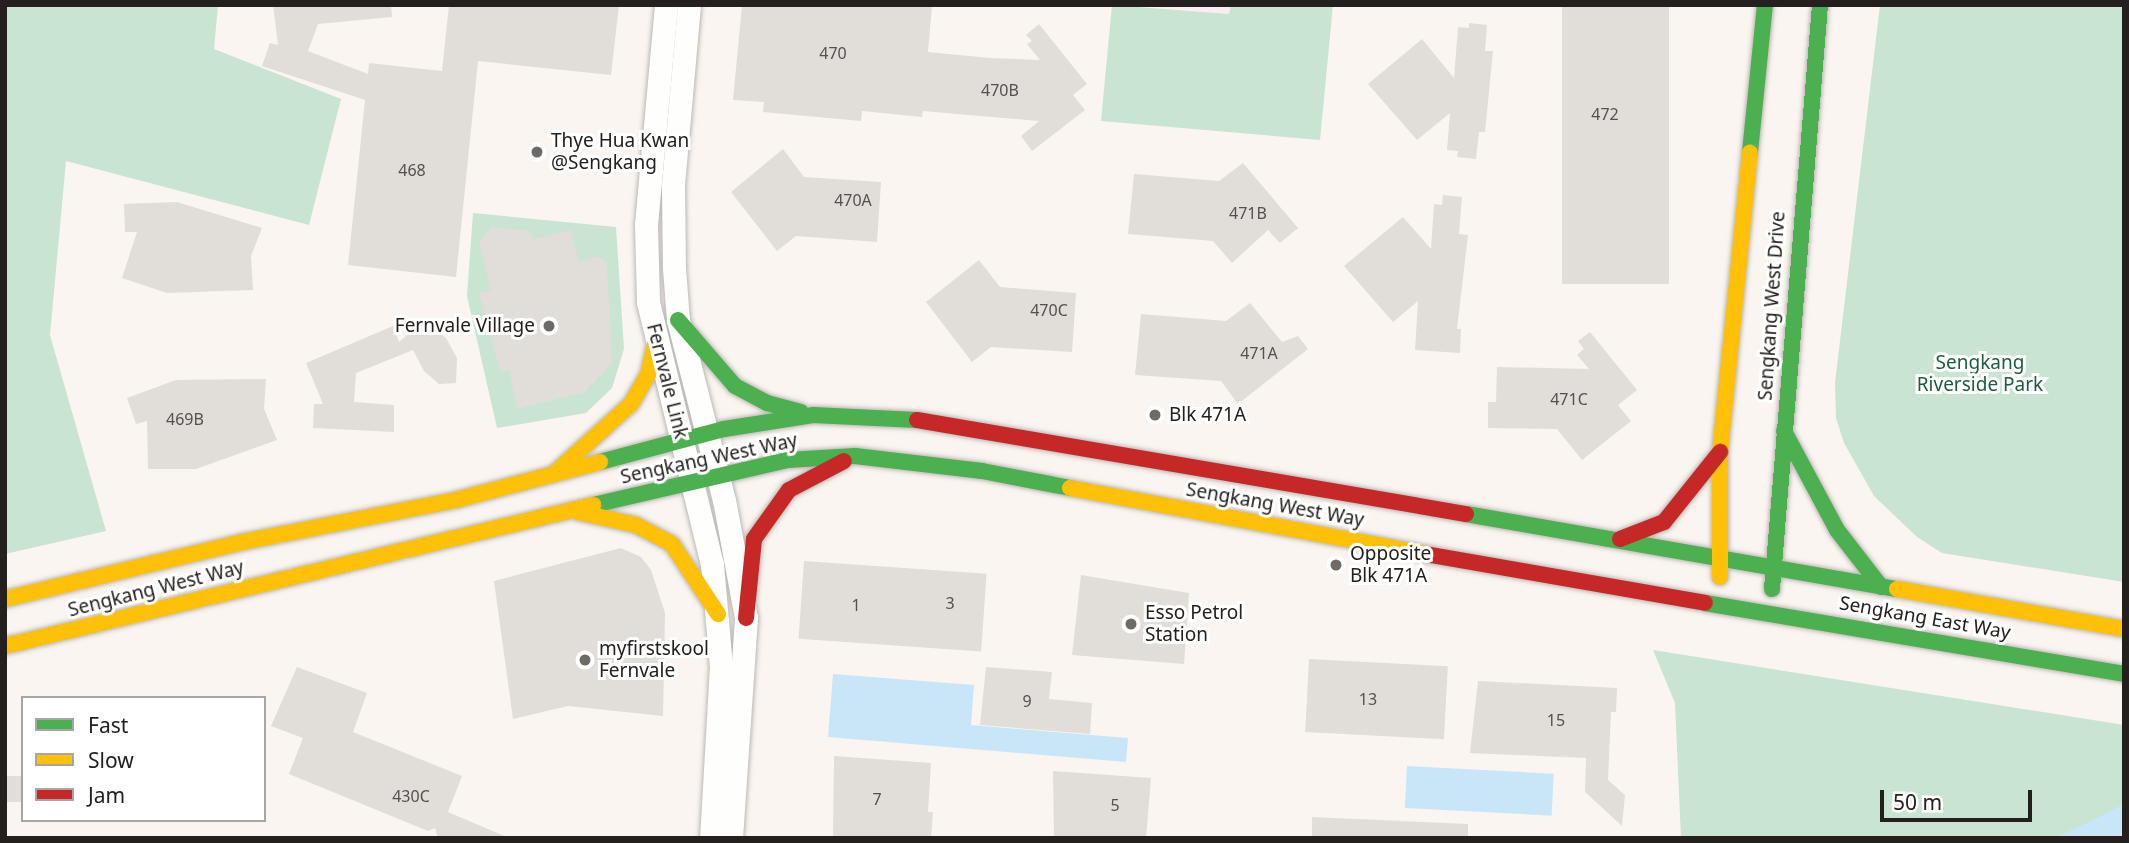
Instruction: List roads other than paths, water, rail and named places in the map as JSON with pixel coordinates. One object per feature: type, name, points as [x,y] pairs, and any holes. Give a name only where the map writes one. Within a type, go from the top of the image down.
[{"type":"main road","name":"Sengkang West Drive","points":[[1719,603],[1720,452],[1765,5]]},
{"type":"main road","name":"Sengkang West Drive","points":[[1770,611],[1820,5]]},
{"type":"main road","points":[[678,320],[735,386],[766,403],[813,415]]},
{"type":"main road","points":[[552,476],[631,404],[648,376],[655,344]]},
{"type":"main road","name":"Sengkang West Way","points":[[5,599],[552,476],[705,435],[813,415],[862,414],[968,426],[1720,558]]},
{"type":"main road","points":[[1783,430],[1837,530],[1881,587]]},
{"type":"main road","points":[[1619,539],[1664,522],[1720,452]]},
{"type":"main road","points":[[746,618],[754,539],[771,513],[789,490],[855,456]]},
{"type":"main road","name":"Sengkang West Way","points":[[5,646],[566,509],[789,460],[855,456],[982,471],[1461,561],[1719,603]]},
{"type":"main road","points":[[566,509],[636,525],[672,544],[718,614]]},
{"type":"main road","name":"Sengkang East Way","points":[[1720,558],[2124,629]]},
{"type":"main road","name":"Sengkang East Way","points":[[1719,603],[2124,674]]},
{"type":"street","name":"Fernvale Link","points":[[666,5],[646,225],[648,302],[655,344],[712,564],[718,614],[720,677],[710,838]]},
{"type":"street","name":"Fernvale Link","points":[[689,5],[673,186],[678,320],[717,476],[746,618],[736,831]]},
{"type":"water","points":[[833,674],[974,685],[971,725],[1128,738],[1126,762],[828,737]]},
{"type":"water","points":[[1407,766],[1554,774],[1552,816],[1405,808]]},
{"type":"water","points":[[2124,804],[2124,838],[2055,838],[2091,821]]},
{"type":"place","name":"Thye Hua Kwan @Sengkang","points":[[537,152]]},
{"type":"place","name":"Fernvale Village","points":[[549,326]]},
{"type":"place","name":"Blk 471A","points":[[1155,415]]},
{"type":"place","name":"Opposite Blk 471A","points":[[1336,565]]},
{"type":"place","name":"Esso Petrol Station","points":[[1131,624]]},
{"type":"place","name":"myfirstskool Fernvale","points":[[585,660]]},
{"type":"park label","name":"Sengkang Riverside Park","points":[[1980,374]]}]
